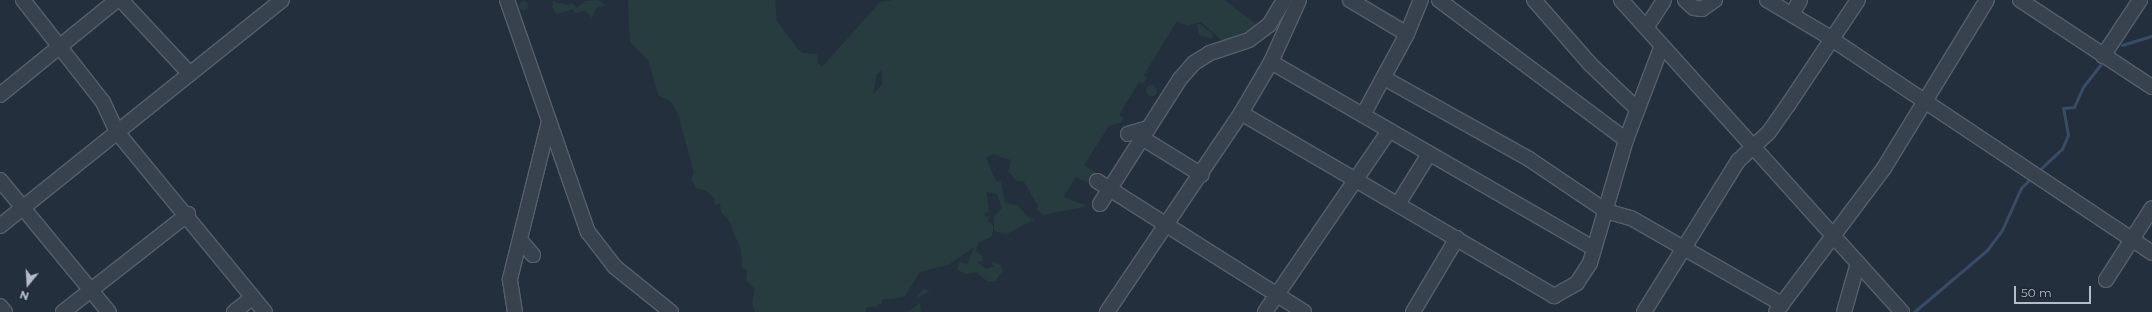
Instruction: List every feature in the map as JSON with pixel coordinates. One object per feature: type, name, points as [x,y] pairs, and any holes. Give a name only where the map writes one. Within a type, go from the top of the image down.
[{"type":"street","points":[[23,0],[62,46],[103,102],[117,132],[188,214],[265,312]]},
{"type":"street","points":[[0,95],[117,0]]},
{"type":"street","points":[[121,0],[190,74]]},
{"type":"street","points":[[0,226],[282,0]]},
{"type":"street","points":[[507,0],[574,201],[597,248],[671,312]]},
{"type":"street","points":[[1100,204],[1145,133],[1194,63],[1210,53],[1249,40],[1269,25],[1284,0]]},
{"type":"street","points":[[1107,312],[1116,294],[1168,226],[1241,113],[1271,62],[1299,0]]},
{"type":"street","points":[[1363,115],[1407,34],[1421,0]]},
{"type":"street","points":[[1439,0],[1626,140]]},
{"type":"street","points":[[1621,0],[1646,28],[1661,48],[1835,236],[1902,312]]},
{"type":"street","points":[[1646,28],[1664,0]]},
{"type":"street","points":[[1685,0],[1694,8],[1702,9],[1715,0]]},
{"type":"street","points":[[1767,0],[1792,14],[1926,102],[2152,254]]},
{"type":"street","points":[[1792,14],[1800,0]]},
{"type":"street","points":[[1644,312],[1683,246],[1751,146],[1768,132],[1858,0]]},
{"type":"street","points":[[1384,78],[1529,159],[1606,211],[1631,218],[1683,246],[1779,308],[1835,236],[1926,102],[1987,0]]},
{"type":"street","points":[[2020,0],[2152,87]]},
{"type":"street","points":[[2104,56],[2140,0]]},
{"type":"street","points":[[1354,1],[1407,34]]},
{"type":"street","points":[[1538,2],[1590,64],[1636,108]]},
{"type":"street","points":[[1241,113],[1554,296],[1577,283],[1590,263],[1592,248],[1606,211],[1636,108],[1661,48]]},
{"type":"street","points":[[1271,62],[1592,248]]},
{"type":"street","points":[[515,312],[510,279],[548,125]]},
{"type":"street","points":[[1265,312],[1357,180],[1389,131]]},
{"type":"street","points":[[1128,134],[1145,133],[1202,175]]},
{"type":"street","points":[[1398,204],[1429,154]]},
{"type":"street","points":[[0,180],[24,207],[109,312]]},
{"type":"street","points":[[1097,181],[1304,312]]},
{"type":"street","points":[[2106,280],[2133,240],[2152,208]]},
{"type":"street","points":[[63,312],[188,214]]},
{"type":"street","points":[[1412,312],[1457,238]]},
{"type":"street","points":[[520,240],[533,255]]},
{"type":"street","points":[[1844,312],[1858,263]]},
{"type":"street","points":[[234,312],[253,297]]},
{"type":"street","points":[[0,306],[4,312]]},
{"type":"green space","points":[[523,0],[528,5],[523,10],[518,5]]},
{"type":"green space","points":[[598,0],[606,5],[596,8],[592,18],[585,11],[575,13],[573,9],[557,14],[552,8],[553,1],[567,5],[572,3],[577,8],[585,1]]},
{"type":"green space","points":[[628,0],[775,0],[777,21],[797,48],[803,53],[817,54],[818,63],[822,67],[880,2],[894,0],[1224,0],[1256,24],[1252,33],[1227,45],[1201,22],[1187,26],[1177,21],[1144,75],[1147,78],[1143,84],[1139,82],[1119,115],[1124,118],[1122,122],[1109,126],[1084,165],[1099,175],[1100,188],[1076,177],[1063,197],[1088,206],[1043,215],[1036,209],[1038,206],[1024,182],[1016,181],[1008,171],[1011,160],[992,154],[986,158],[995,179],[998,182],[1004,179],[1001,182],[1005,203],[1017,205],[1029,218],[1035,219],[1007,234],[994,231],[994,217],[1002,208],[997,194],[987,192],[986,188],[989,212],[984,213],[985,217],[991,216],[988,221],[993,225],[993,232],[991,237],[978,243],[976,251],[983,256],[982,261],[977,262],[986,269],[995,266],[991,264],[993,261],[1001,265],[1003,271],[995,281],[988,282],[976,272],[966,274],[958,270],[958,262],[967,264],[974,247],[950,264],[920,272],[904,297],[882,300],[882,304],[877,304],[879,306],[866,308],[866,312],[755,312],[752,303],[755,289],[746,280],[747,270],[742,267],[741,250],[729,221],[721,212],[720,203],[715,205],[714,198],[705,190],[697,189],[691,179],[694,173],[678,114],[670,101],[658,95],[648,60],[630,42]],"holes":[[[882,70],[882,85],[873,94],[877,74]]]},
{"type":"green space","points":[[1200,24],[1213,34],[1212,39],[1199,35],[1197,25]]},
{"type":"green space","points":[[1149,85],[1153,85],[1155,86],[1155,94],[1149,95],[1146,92],[1146,88]]},
{"type":"green space","points":[[924,289],[930,291],[917,298],[918,295]]},
{"type":"green space","points":[[920,303],[921,312],[905,312],[909,311]]},
{"type":"waterway","points":[[2122,45],[2152,36]]},
{"type":"waterway","points":[[2037,172],[2062,149],[2068,135],[2063,108],[2074,107],[2083,87],[2101,64]]},
{"type":"waterway","points":[[1914,312],[1987,250],[2002,230],[2021,188],[2032,177]]}]
